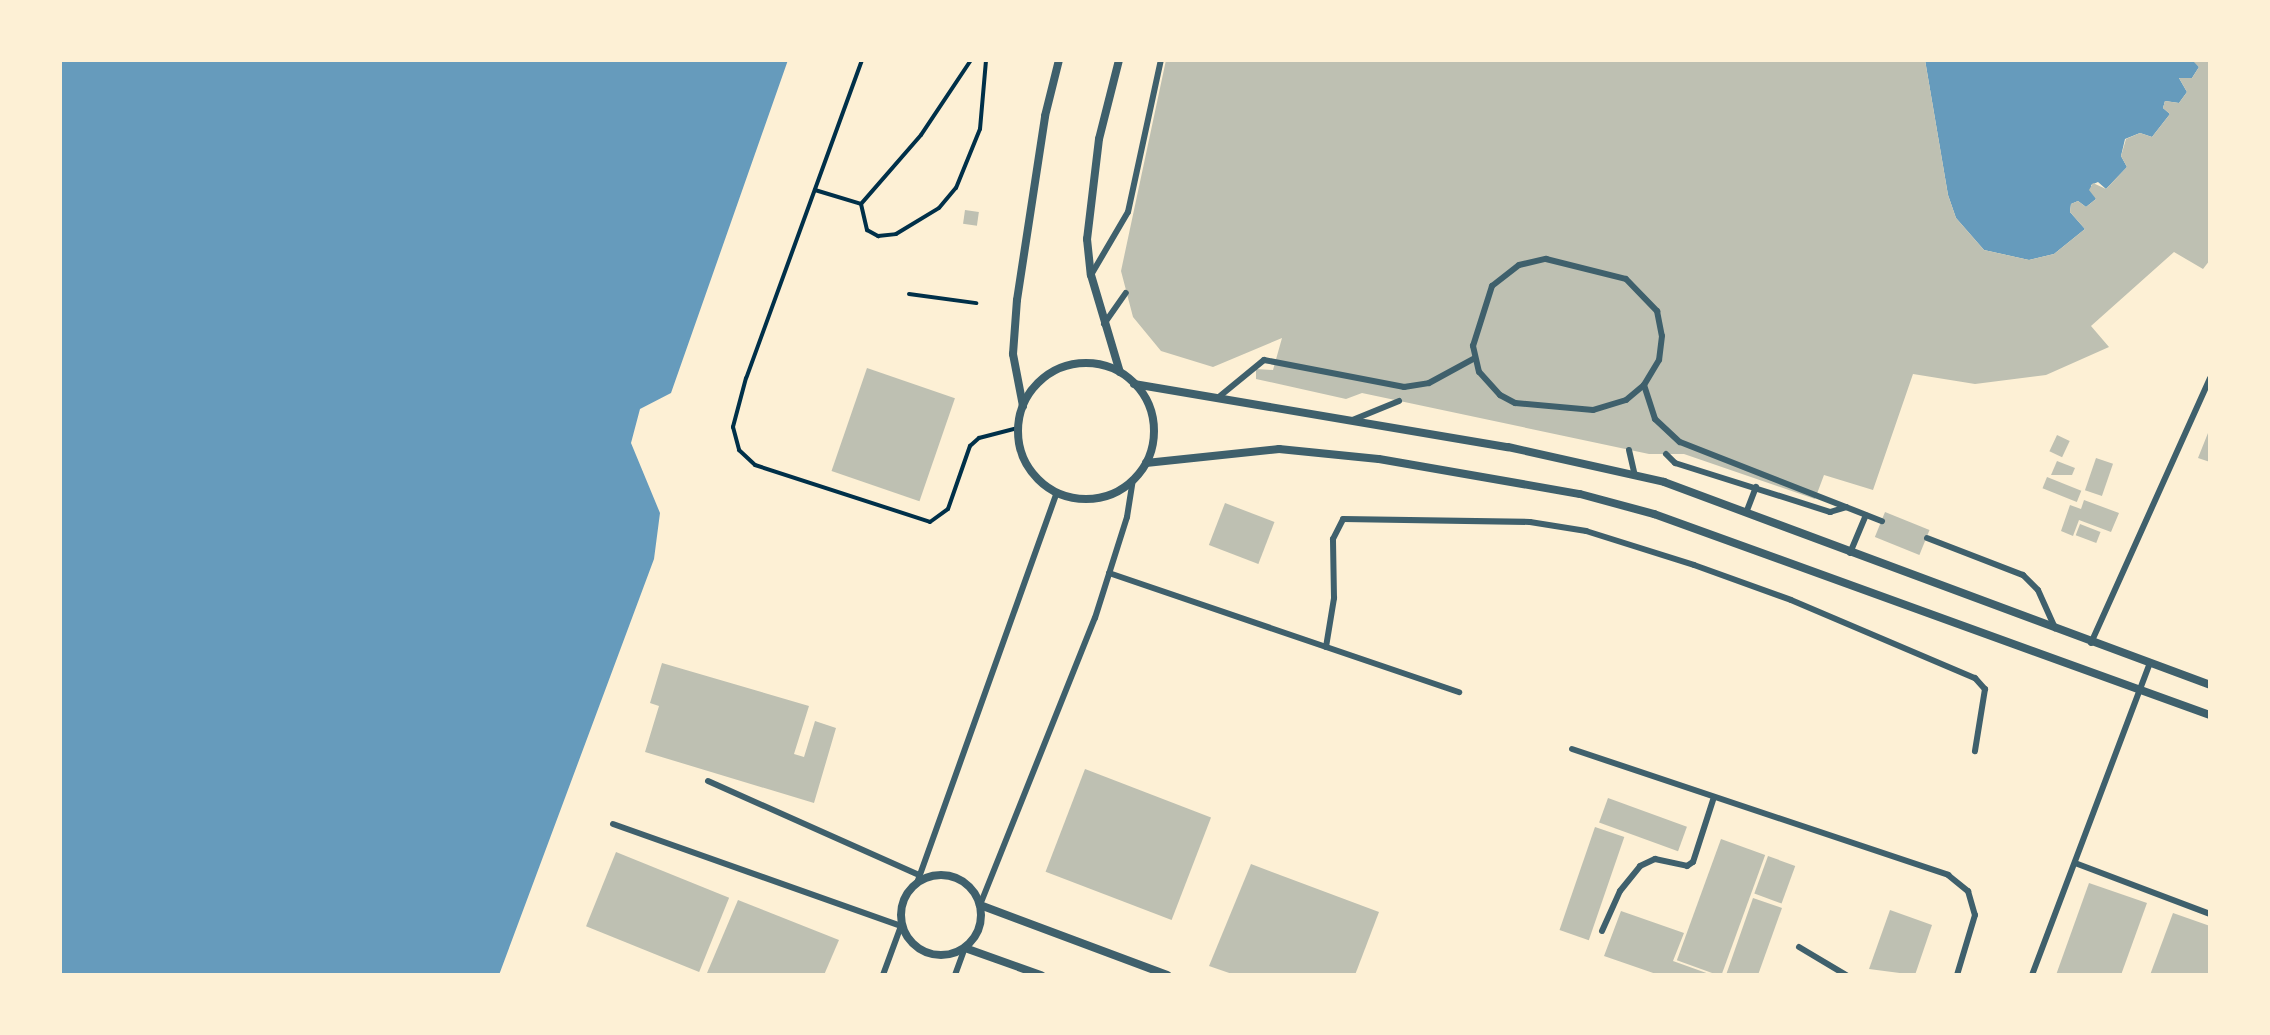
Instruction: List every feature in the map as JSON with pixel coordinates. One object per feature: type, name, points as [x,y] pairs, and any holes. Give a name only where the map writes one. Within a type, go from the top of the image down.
[{"type":"street","points":[[1023,407],[1013,354],[1017,300],[1043,130],[1059,60]]},
{"type":"street","points":[[1119,60],[1090,200],[1091,275],[1120,372]]},
{"type":"street","points":[[1082,363],[1120,372],[1134,384],[1152,413],[1153,439],[1146,463],[1133,479],[1105,496],[1057,492],[1028,466],[1018,428],[1023,407],[1037,385],[1057,370],[1082,363]]},
{"type":"street","points":[[1134,384],[1220,396],[1347,422],[1508,447],[1635,475],[2210,685]]},
{"type":"street","points":[[1146,463],[1279,449],[1379,459],[1580,494],[1654,514],[2210,715]]},
{"type":"street","points":[[941,875],[954,877],[975,893],[980,905],[977,934],[965,948],[953,954],[927,954],[907,938],[901,926],[902,902],[918,879],[941,875]]},
{"type":"street","points":[[980,905],[1167,975]]},
{"type":"street","points":[[965,948],[1041,975]]},
{"type":"lane","points":[[1091,275],[1128,212],[1161,60]]},
{"type":"lane","points":[[1562,261],[1626,279],[1649,299],[1662,336],[1659,360],[1644,385],[1611,407],[1549,408],[1500,395],[1487,384],[1475,358],[1476,324],[1492,286],[1519,265],[1562,261]]},
{"type":"lane","points":[[1104,324],[1126,293]]},
{"type":"lane","points":[[1220,396],[1264,360],[1404,387],[1429,383],[1475,358]]},
{"type":"lane","points":[[2091,643],[2210,378]]},
{"type":"lane","points":[[1644,385],[1655,419],[1680,442],[1882,521]]},
{"type":"lane","points":[[1347,422],[1399,401]]},
{"type":"lane","points":[[1629,450],[1635,475]]},
{"type":"lane","points":[[1666,454],[1675,463],[1830,512],[1846,507]]},
{"type":"lane","points":[[980,905],[1109,573],[1133,479]]},
{"type":"lane","points":[[1746,514],[1756,487]]},
{"type":"lane","points":[[708,781],[918,879],[1057,492]]},
{"type":"lane","points":[[1850,554],[1866,515]]},
{"type":"lane","points":[[1326,647],[1334,598],[1333,539],[1343,519],[1530,522],[1586,531],[1708,570],[1975,678],[1985,689],[1975,751]]},
{"type":"lane","points":[[1927,538],[2029,579],[2057,631]]},
{"type":"lane","points":[[1109,573],[1459,692]]},
{"type":"lane","points":[[2032,975],[2149,665]]},
{"type":"lane","points":[[1572,749],[1960,882],[1975,915],[1957,975]]},
{"type":"lane","points":[[1602,931],[1620,891],[1640,866],[1655,859],[1687,866],[1693,862],[1714,797]]},
{"type":"lane","points":[[613,824],[901,926],[883,975]]},
{"type":"lane","points":[[2075,863],[2210,914]]},
{"type":"lane","points":[[1799,947],[1846,975]]},
{"type":"lane","points":[[955,975],[965,948]]},
{"type":"path","points":[[862,60],[746,378],[733,427],[739,450],[755,465],[930,522],[948,509],[970,446],[979,438],[1018,428]]},
{"type":"path","points":[[971,60],[921,135],[861,204],[860,219],[867,230],[878,236],[896,234],[939,208],[956,188],[980,129],[986,60]]},
{"type":"path","points":[[815,190],[861,204]]},
{"type":"path","points":[[909,294],[976,303]]},
{"type":"water","points":[[60,60],[788,60],[671,393],[640,409],[631,443],[660,513],[654,559],[499,975],[60,975]]},
{"type":"water","points":[[1925,60],[2193,60],[2199,67],[2192,78],[2179,78],[2187,92],[2179,103],[2165,101],[2163,108],[2170,114],[2152,137],[2140,133],[2125,139],[2121,156],[2127,167],[2106,189],[2098,182],[2091,185],[2096,199],[2086,207],[2078,201],[2071,204],[2070,212],[2085,229],[2054,254],[2029,260],[1984,250],[1956,218],[1948,195]]},
{"type":"building","points":[[1166,60],[1925,60],[1948,195],[1956,218],[1984,250],[2029,260],[2054,254],[2085,229],[2070,212],[2071,204],[2078,201],[2086,207],[2096,199],[2089,190],[2093,183],[2106,189],[2127,167],[2121,156],[2126,139],[2140,133],[2152,137],[2170,114],[2163,108],[2165,101],[2179,103],[2187,92],[2179,78],[2192,78],[2199,67],[2192,60],[2210,60],[2210,260],[2203,269],[2174,252],[2091,326],[2109,347],[2046,375],[1975,384],[1913,374],[1873,490],[1824,475],[1815,499],[1684,454],[1649,454],[1362,393],[1346,399],[1256,379],[1256,369],[1273,370],[1282,338],[1213,367],[1161,351],[1133,317],[1121,271]]},
{"type":"building","points":[[965,210],[979,212],[977,226],[963,224]]},
{"type":"building","points":[[867,368],[955,398],[919,501],[832,471]]},
{"type":"building","points":[[2210,428],[2210,462],[2198,458]]},
{"type":"building","points":[[2057,435],[2070,441],[2062,457],[2049,451]]},
{"type":"building","points":[[2096,458],[2113,464],[2102,496],[2085,490]]},
{"type":"building","points":[[2057,461],[2075,468],[2072,475],[2051,475]]},
{"type":"building","points":[[2047,477],[2081,491],[2077,502],[2043,488]]},
{"type":"building","points":[[2084,500],[2119,513],[2111,532],[2079,520],[2073,536],[2061,531],[2070,505],[2081,509]]},
{"type":"building","points":[[1225,503],[1274,522],[1258,564],[1209,545]]},
{"type":"building","points":[[1885,512],[1930,530],[1919,555],[1875,537]]},
{"type":"building","points":[[2080,524],[2101,532],[2096,543],[2076,535]]},
{"type":"building","points":[[662,663],[809,706],[794,754],[804,757],[815,721],[836,728],[814,803],[645,752],[659,706],[650,703]]},
{"type":"building","points":[[1085,769],[1211,817],[1172,920],[1046,872]]},
{"type":"building","points":[[1608,798],[1687,827],[1678,851],[1599,822]]},
{"type":"building","points":[[1595,827],[1624,837],[1589,940],[1560,930]]},
{"type":"building","points":[[1721,839],[1765,855],[1722,975],[1677,960]]},
{"type":"building","points":[[616,852],[729,898],[699,972],[586,926]]},
{"type":"building","points":[[1768,856],[1795,866],[1782,904],[1754,894]]},
{"type":"building","points":[[1251,864],[1379,912],[1355,975],[1235,975],[1209,966]]},
{"type":"building","points":[[2089,883],[2147,903],[2121,975],[2056,975]]},
{"type":"building","points":[[1753,898],[1782,908],[1758,975],[1726,975]]},
{"type":"building","points":[[738,900],[839,940],[824,975],[707,973]]},
{"type":"building","points":[[1890,910],[1932,925],[1915,975],[1869,969]]},
{"type":"building","points":[[1621,911],[1684,933],[1673,961],[1712,975],[1659,975],[1604,956]]},
{"type":"building","points":[[2173,913],[2210,926],[2210,975],[2150,975]]}]
